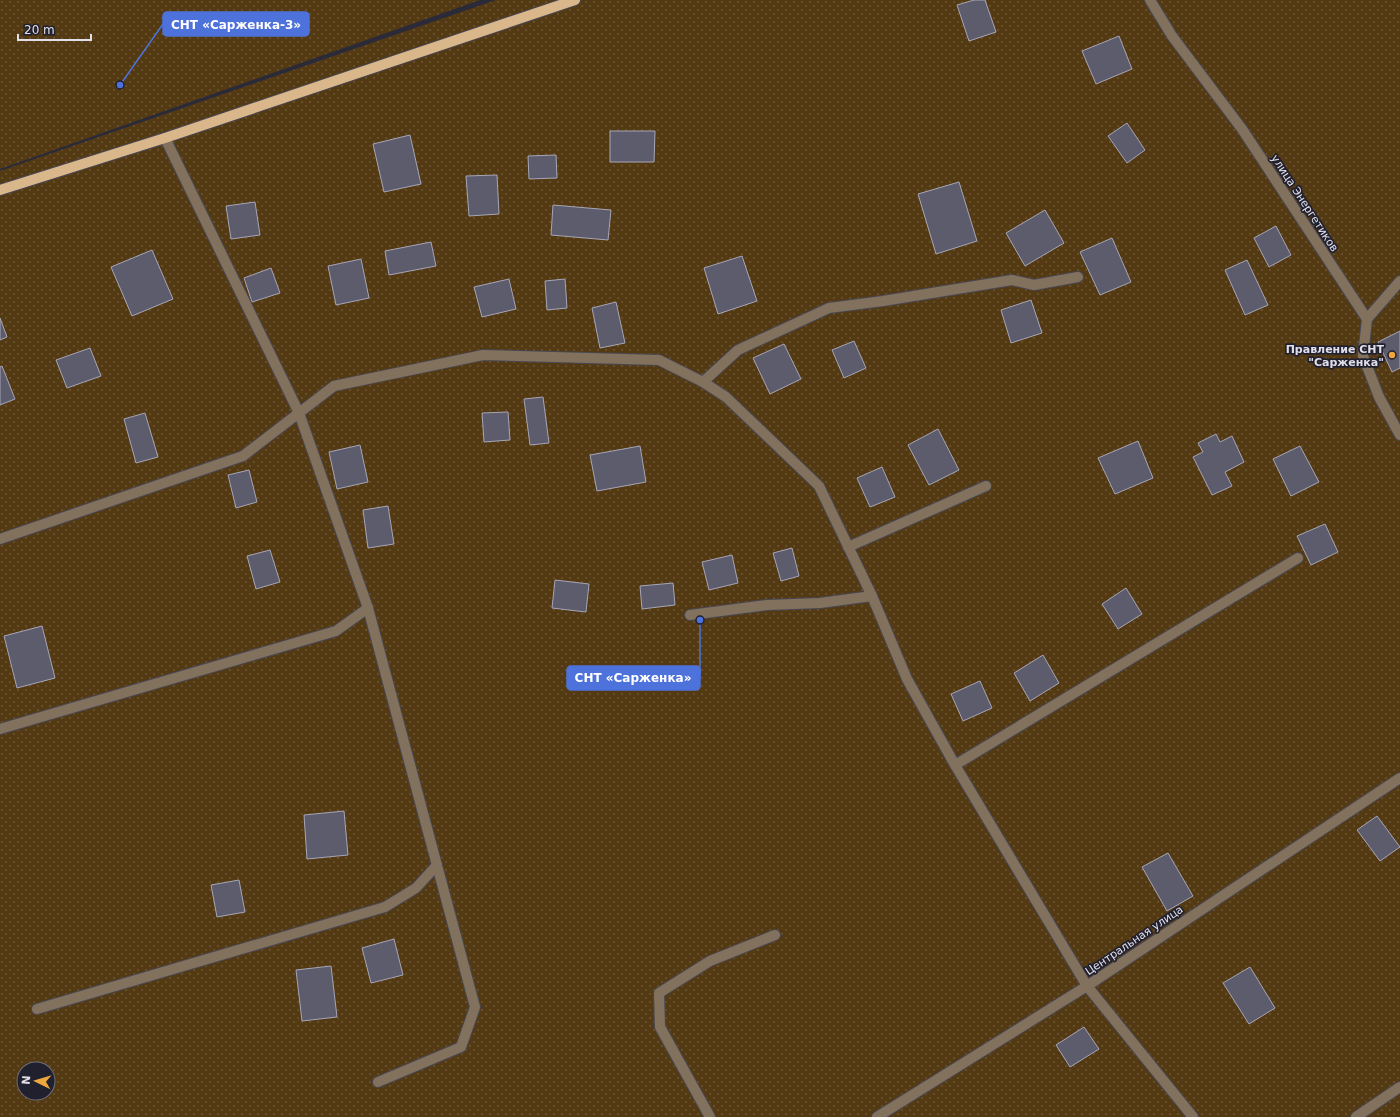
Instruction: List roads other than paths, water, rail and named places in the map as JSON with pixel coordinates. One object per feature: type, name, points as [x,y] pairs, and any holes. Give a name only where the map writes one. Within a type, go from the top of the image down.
[{"type":"main road","points":[[0,190],[165,138],[574,0]]},
{"type":"street","name":"улица Энергетиков","points":[[1150,0],[1172,36],[1242,129],[1366,319]]},
{"type":"street","points":[[165,138],[299,413],[368,608],[475,1007],[461,1047],[378,1082]]},
{"type":"street","points":[[703,382],[738,350],[829,308],[884,301],[1012,280],[1034,285],[1078,277]]},
{"type":"street","points":[[1400,281],[1366,319],[1363,356],[1379,396],[1400,435]]},
{"type":"street","points":[[0,539],[243,456],[334,386],[483,355],[659,360],[703,382],[726,397],[819,486],[872,596],[908,679],[955,765],[1087,986],[1193,1117]]},
{"type":"street","points":[[848,548],[986,486]]},
{"type":"street","points":[[955,765],[1298,558]]},
{"type":"street","points":[[690,615],[767,605],[820,603],[872,596]]},
{"type":"street","points":[[0,729],[336,631],[368,608]]},
{"type":"street","name":"Центральная улица","points":[[877,1117],[1087,986],[1400,778]]},
{"type":"street","points":[[37,1009],[385,907],[416,888],[437,865]]},
{"type":"street","points":[[710,1117],[660,1026],[659,993],[710,961],[775,935]]},
{"type":"street","points":[[1356,1117],[1400,1087]]},
{"type":"place","name":"СНТ «Сарженка-3»","points":[[120,85]]},
{"type":"place","name":"Правление СНТ \"Сарженка\"","points":[[1392,355]]},
{"type":"place","name":"СНТ «Сарженка»","points":[[700,620]]}]
